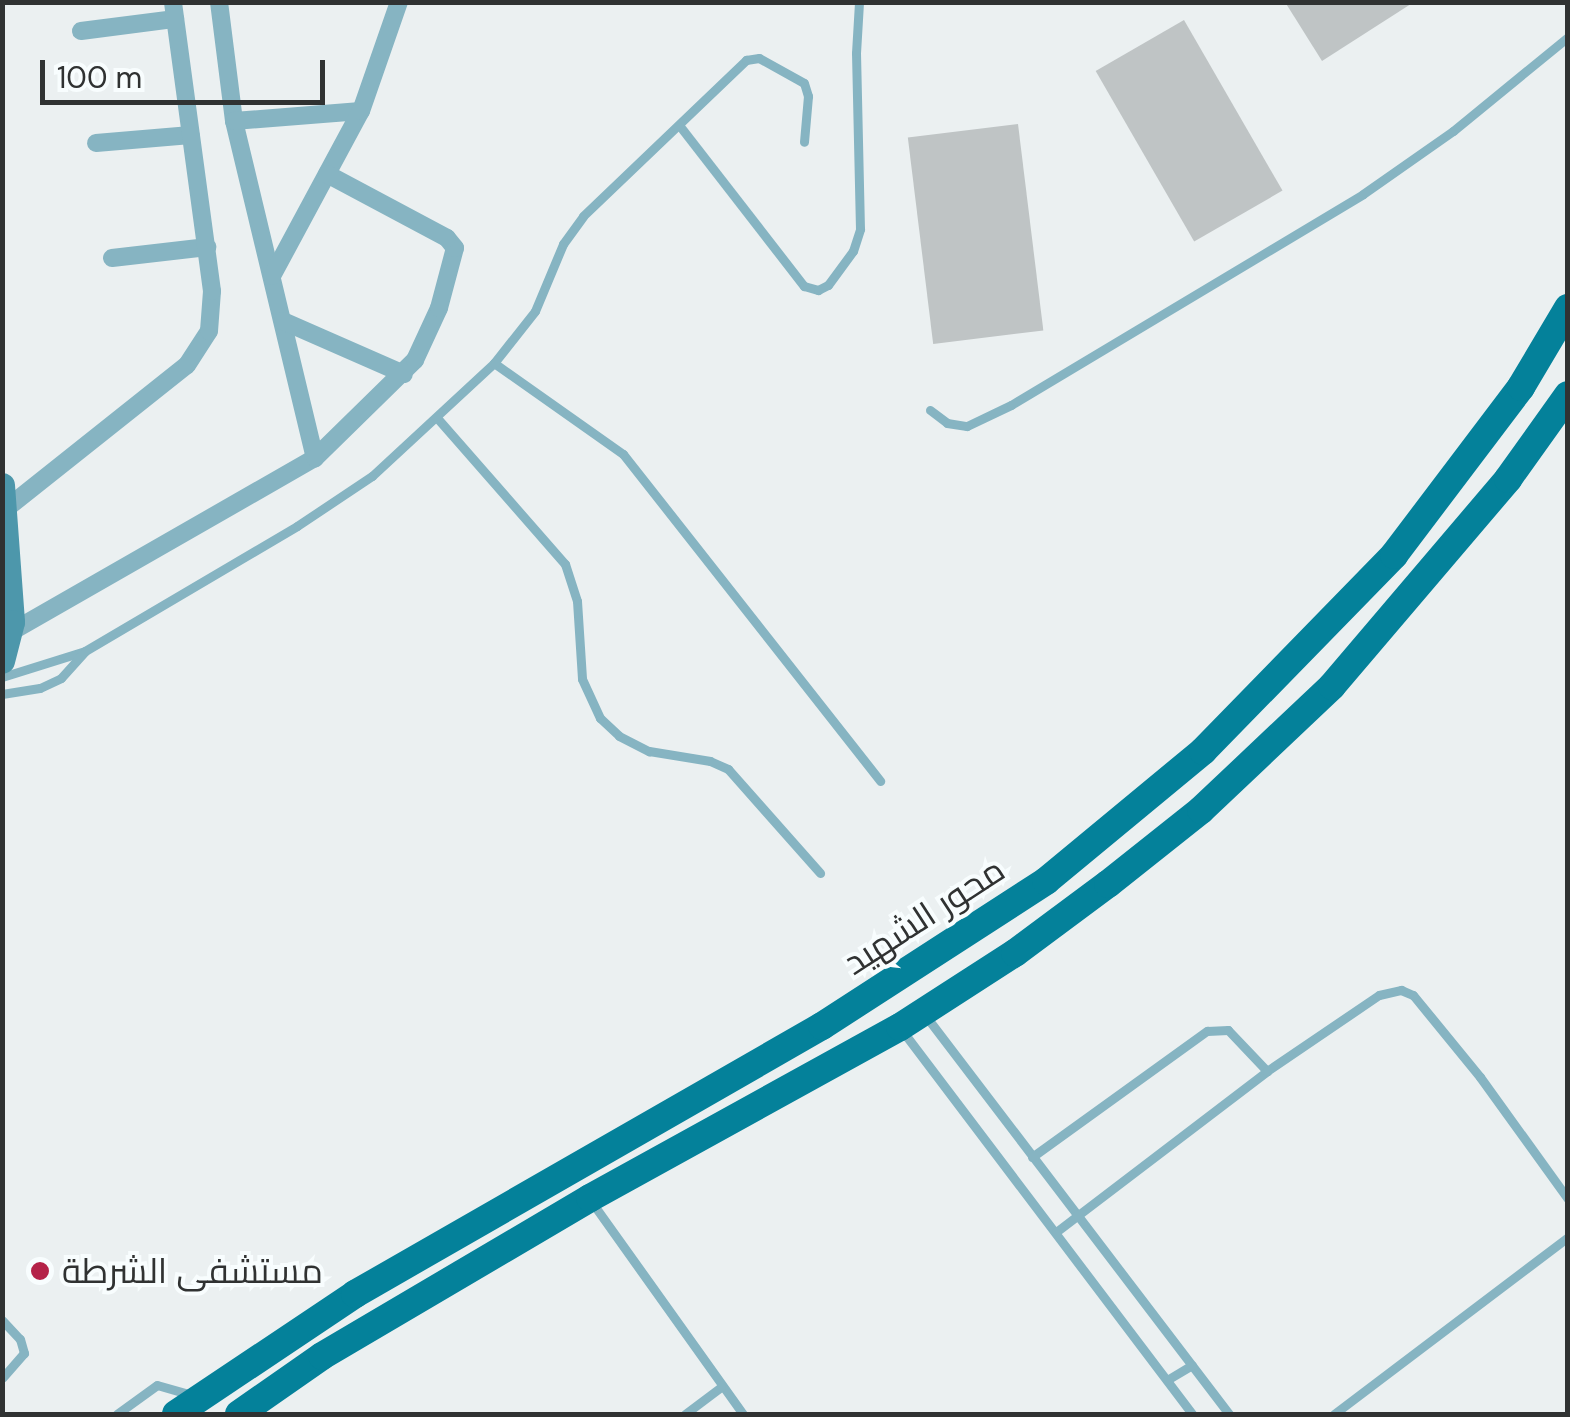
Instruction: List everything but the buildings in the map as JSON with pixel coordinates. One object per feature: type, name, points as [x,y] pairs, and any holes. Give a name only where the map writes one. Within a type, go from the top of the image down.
[{"type":"main road","name":"محور الشهيد","points":[[187,1407],[355,1294],[822,1026],[1046,880],[1203,751],[1394,555],[1521,387],[1568,308]]},
{"type":"main road","points":[[238,1414],[322,1356],[590,1198],[911,1020],[1108,884],[1254,762],[1397,615],[1508,479],[1568,395]]},
{"type":"main road","points":[[2,485],[11,632],[2,660]]},
{"type":"street","points":[[219,2],[234,122],[315,458]]},
{"type":"street","points":[[386,2],[389,33]]},
{"type":"street","points":[[272,276],[361,111],[399,2]]},
{"type":"street","points":[[4,512],[187,365],[200,350],[213,311],[174,11],[81,30]]},
{"type":"street","points":[[234,122],[361,111]]},
{"type":"street","points":[[96,143],[191,134]]},
{"type":"street","points":[[11,632],[315,458],[404,374],[432,326],[455,248],[446,238],[327,174]]},
{"type":"street","points":[[112,258],[207,247]]},
{"type":"street","points":[[282,321],[404,374]]},
{"type":"lane","points":[[679,126],[804,286],[818,290],[828,284],[853,252],[860,229],[856,53],[859,2]]},
{"type":"lane","points":[[930,410],[947,423],[967,426],[1012,405],[1363,194],[1452,131],[1568,38]]},
{"type":"lane","points":[[2,677],[86,651],[341,498],[438,419],[494,363],[535,312],[572,230],[746,60],[759,58],[806,86],[804,142]]},
{"type":"lane","points":[[494,363],[624,454],[880,782]]},
{"type":"lane","points":[[438,419],[565,564],[578,601],[582,679],[600,718],[619,736],[649,751],[710,760],[728,768],[820,873]]},
{"type":"lane","points":[[2,694],[40,688],[61,678],[86,651]]},
{"type":"lane","points":[[1056,1232],[1267,1071],[1379,995],[1402,990],[1413,995],[1480,1077],[1568,1198]]},
{"type":"lane","points":[[911,1020],[1032,1157],[1229,1414]]},
{"type":"lane","points":[[911,1020],[1056,1232],[1192,1414]]},
{"type":"lane","points":[[1032,1157],[1207,1031],[1228,1030],[1267,1071]]},
{"type":"lane","points":[[590,1198],[743,1414]]},
{"type":"lane","points":[[1334,1414],[1568,1237]]},
{"type":"lane","points":[[2,1320],[20,1339],[24,1354],[2,1378]]},
{"type":"lane","points":[[1168,1380],[1192,1365]]},
{"type":"lane","points":[[118,1414],[161,1384],[187,1407]]},
{"type":"lane","points":[[686,1414],[721,1387]]},
{"type":"place","name":"مستشفى الشرطة","points":[[40,1271]]}]
